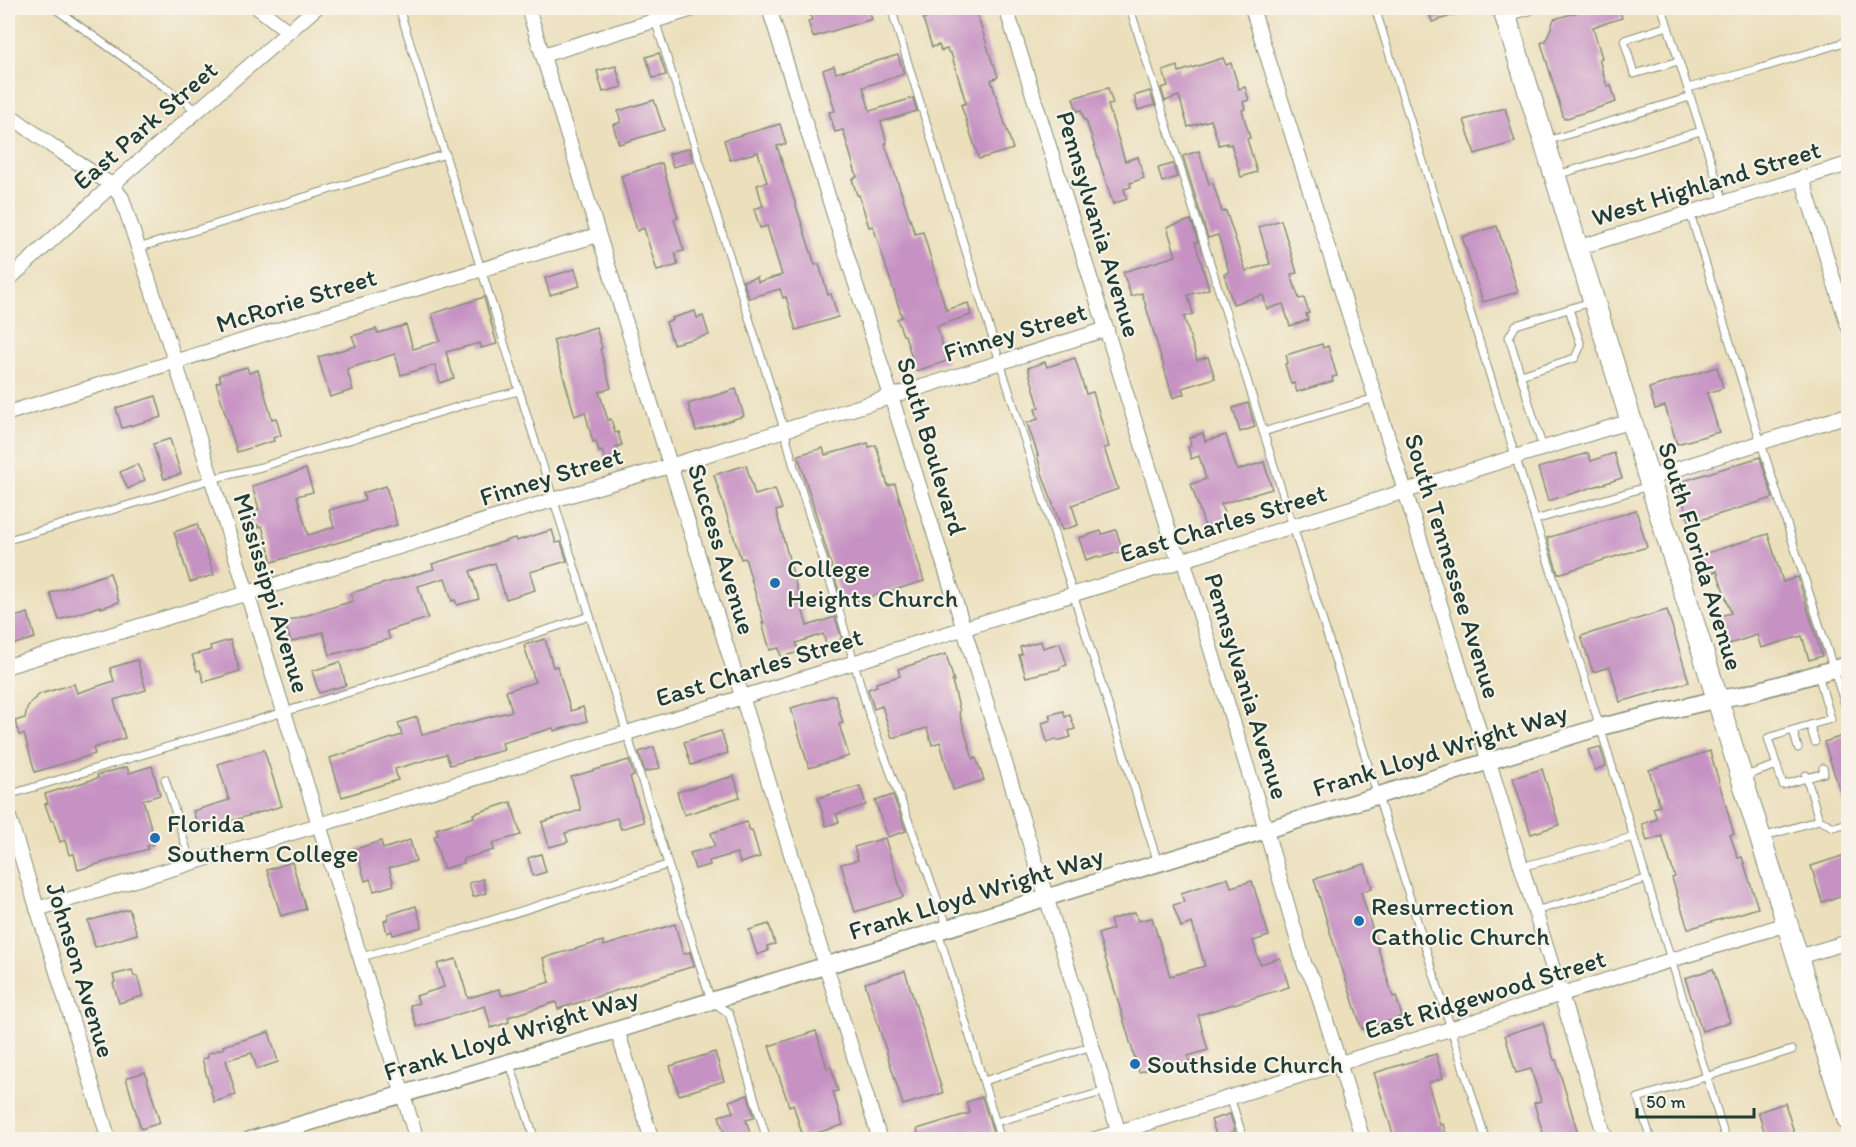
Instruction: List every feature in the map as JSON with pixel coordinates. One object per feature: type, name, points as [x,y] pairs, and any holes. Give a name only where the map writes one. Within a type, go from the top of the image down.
[{"type":"main road","name":"South Florida Avenue","points":[[1504,11],[1630,421],[1798,957],[1839,1080],[1848,1120]]},
{"type":"street","points":[[258,8],[288,31]]},
{"type":"street","name":"East Park Street","points":[[8,279],[315,8]]},
{"type":"street","name":"Success Avenue","points":[[528,8],[880,1140]]},
{"type":"street","points":[[543,55],[696,8]]},
{"type":"street","name":"South Boulevard","points":[[769,8],[1120,1135]]},
{"type":"street","name":"Pennsylvania Avenue","points":[[1006,8],[1175,550],[1183,560],[1259,806],[1305,966],[1314,981],[1363,1140]]},
{"type":"street","name":"South Tennessee Avenue","points":[[1252,8],[1405,491],[1606,1140]]},
{"type":"street","points":[[1504,11],[1528,8]]},
{"type":"street","points":[[11,123],[112,185]]},
{"type":"street","name":"West Highland Street","points":[[1577,248],[1848,164]]},
{"type":"street","points":[[1802,178],[1848,326]]},
{"type":"street","name":"Mississippi Avenue","points":[[112,185],[122,198],[175,361],[417,1140]]},
{"type":"street","name":"McRorie Street","points":[[8,413],[175,361],[598,236]]},
{"type":"street","name":"Finney Street","points":[[8,666],[670,466],[1107,329]]},
{"type":"street","points":[[1650,482],[1761,443],[1848,416]]},
{"type":"street","name":"East Charles Street","points":[[37,909],[627,733],[1630,421]]},
{"type":"street","name":"Frank Lloyd Wright Way","points":[[250,1140],[617,1030],[1599,727],[1742,695],[1833,669]]},
{"type":"street","name":"Johnson Avenue","points":[[8,814],[109,1140]]},
{"type":"street","name":"East Ridgewood Street","points":[[1093,1140],[1120,1135],[1230,1097],[1788,924]]},
{"type":"street","points":[[1798,957],[1848,942]]},
{"type":"street","points":[[617,1030],[652,1140]]},
{"type":"lane","points":[[54,8],[177,95],[196,112]]},
{"type":"lane","points":[[399,8],[711,1001],[729,1013],[767,1140]]},
{"type":"lane","points":[[891,8],[1158,863]]},
{"type":"lane","points":[[1130,8],[1486,1140]]},
{"type":"lane","points":[[1375,8],[1634,837],[1726,1140]]},
{"type":"lane","points":[[1662,8],[1724,202]]},
{"type":"lane","points":[[655,20],[784,429],[868,711],[943,930],[1001,1140]]},
{"type":"lane","points":[[1668,26],[1624,40],[1634,74],[1679,61]]},
{"type":"lane","points":[[1688,88],[1848,41]]},
{"type":"lane","points":[[1544,142],[1690,97]]},
{"type":"lane","points":[[1555,176],[1701,131]]},
{"type":"lane","points":[[138,248],[446,154]]},
{"type":"lane","points":[[1689,213],[1848,714]]},
{"type":"lane","points":[[1543,449],[1509,337],[1516,326],[1593,301]]},
{"type":"lane","points":[[1521,375],[1575,358],[1581,345],[1569,309]]},
{"type":"lane","points":[[8,540],[519,390]]},
{"type":"lane","points":[[1263,432],[1375,398]]},
{"type":"lane","points":[[1535,520],[1650,482]]},
{"type":"lane","points":[[8,795],[410,674],[590,616]]},
{"type":"lane","points":[[1822,768],[1824,773],[1807,776],[1783,785],[1768,738],[1831,718],[1833,669]]},
{"type":"lane","points":[[1810,725],[1815,742]]},
{"type":"lane","points":[[1793,730],[1798,747]]},
{"type":"lane","points":[[1742,777],[1777,765]]},
{"type":"lane","points":[[1807,776],[1820,820]]},
{"type":"lane","points":[[165,779],[191,863]]},
{"type":"lane","points":[[1761,838],[1820,820],[1834,827],[1848,823]]},
{"type":"lane","points":[[1521,867],[1634,837]]},
{"type":"lane","points":[[361,957],[457,931],[667,865]]},
{"type":"lane","points":[[1535,911],[1646,879]]},
{"type":"lane","points":[[984,1081],[1092,1046]]},
{"type":"lane","points":[[1652,1140],[1638,1098],[1792,1050]]},
{"type":"lane","points":[[509,1061],[535,1140]]},
{"type":"lane","points":[[996,1122],[1106,1091]]},
{"type":"lane","points":[[1230,1097],[1244,1140]]},
{"type":"building","points":[[808,8],[868,8],[872,19],[813,37],[808,21],[812,20]]},
{"type":"building","points":[[943,8],[975,8],[998,77],[991,80],[1013,149],[979,159],[961,105],[966,103],[951,53],[947,49],[941,51],[939,45],[932,47],[923,19],[932,16],[930,12]]},
{"type":"building","points":[[1428,8],[1470,8],[1470,10],[1432,22]]},
{"type":"building","points":[[1592,8],[1619,8],[1622,18],[1593,27],[1607,86],[1611,85],[1616,102],[1564,119],[1541,43],[1546,41],[1554,19]]},
{"type":"building","points":[[659,53],[666,75],[653,78],[646,57]]},
{"type":"building","points":[[898,55],[904,74],[863,87],[870,111],[913,98],[917,111],[881,122],[887,143],[885,144],[915,234],[923,232],[946,310],[968,303],[971,315],[937,326],[947,361],[916,371],[905,335],[897,319],[902,317],[873,226],[869,227],[852,179],[857,177],[843,130],[835,132],[829,112],[835,111],[823,70],[834,66],[836,73]]},
{"type":"building","points":[[1223,58],[1226,65],[1231,63],[1239,89],[1245,87],[1249,100],[1243,102],[1245,109],[1242,110],[1250,138],[1247,139],[1257,172],[1241,177],[1231,144],[1219,145],[1211,120],[1188,127],[1179,96],[1165,101],[1161,88],[1168,86],[1163,71],[1178,66],[1179,72]]},
{"type":"building","points":[[616,66],[622,87],[603,92],[597,71]]},
{"type":"building","points":[[1108,88],[1113,104],[1108,105],[1125,161],[1138,157],[1144,178],[1130,183],[1131,187],[1124,189],[1127,199],[1113,204],[1086,120],[1081,110],[1077,111],[1073,98]]},
{"type":"building","points":[[1150,91],[1155,105],[1138,110],[1134,96]]},
{"type":"building","points":[[654,100],[664,130],[619,144],[613,125],[621,122],[618,111]]},
{"type":"building","points":[[1505,108],[1515,142],[1475,154],[1464,120]]},
{"type":"building","points":[[780,124],[786,144],[777,146],[815,265],[819,264],[828,295],[831,294],[838,317],[796,330],[786,297],[783,298],[780,289],[749,298],[743,281],[757,277],[758,282],[782,275],[767,226],[760,228],[754,209],[763,206],[757,185],[767,182],[758,152],[730,160],[724,140]]},
{"type":"building","points":[[689,148],[693,161],[673,167],[669,154]]},
{"type":"building","points":[[1199,151],[1209,184],[1213,183],[1222,212],[1226,211],[1246,271],[1270,264],[1259,227],[1281,220],[1297,273],[1291,274],[1299,299],[1304,298],[1309,313],[1306,314],[1308,320],[1290,326],[1283,304],[1267,309],[1263,295],[1233,304],[1224,274],[1229,272],[1218,235],[1208,238],[1183,156]]},
{"type":"building","points":[[662,163],[678,218],[674,219],[684,251],[675,253],[678,265],[657,271],[644,228],[637,231],[621,176]]},
{"type":"building","points":[[1173,164],[1177,177],[1162,182],[1158,168]]},
{"type":"building","points":[[1191,220],[1209,289],[1188,295],[1193,314],[1184,317],[1197,360],[1208,357],[1215,378],[1182,388],[1184,394],[1173,398],[1142,293],[1131,296],[1123,272],[1176,256],[1167,227]]},
{"type":"building","points":[[1497,226],[1518,292],[1483,302],[1462,237]]},
{"type":"building","points":[[575,269],[580,286],[550,295],[545,278]]},
{"type":"building","points":[[484,297],[497,344],[481,348],[480,343],[446,352],[454,378],[440,383],[435,365],[401,375],[395,354],[347,369],[353,390],[330,397],[318,357],[356,346],[352,336],[376,329],[378,333],[406,325],[413,349],[440,341],[432,314]]},
{"type":"building","points":[[695,311],[697,318],[703,316],[709,335],[673,344],[666,322]]},
{"type":"building","points":[[596,327],[611,388],[599,392],[608,420],[611,419],[622,445],[616,447],[619,456],[605,460],[602,451],[599,452],[596,441],[593,442],[585,412],[575,416],[553,340]]},
{"type":"building","points":[[1322,344],[1323,348],[1328,346],[1337,376],[1332,377],[1333,381],[1297,392],[1294,383],[1291,384],[1285,364],[1288,363],[1286,355]]},
{"type":"building","points":[[1075,358],[1086,394],[1093,392],[1109,447],[1104,448],[1118,489],[1072,505],[1078,525],[1062,530],[1027,423],[1038,419],[1035,409],[1039,407],[1028,368],[1045,362],[1047,367]]},
{"type":"building","points":[[247,367],[249,373],[258,370],[272,419],[276,418],[281,435],[273,438],[274,441],[237,452],[216,383],[221,381],[219,375]]},
{"type":"building","points":[[1717,367],[1723,388],[1707,393],[1719,432],[1677,444],[1665,406],[1655,409],[1649,388]]},
{"type":"building","points":[[736,389],[744,416],[696,431],[688,404]]},
{"type":"building","points":[[156,396],[162,417],[122,428],[116,408]]},
{"type":"building","points":[[1248,403],[1255,427],[1240,432],[1233,408]]},
{"type":"building","points":[[1203,433],[1205,441],[1226,435],[1237,470],[1264,462],[1272,489],[1221,504],[1226,520],[1205,527],[1191,484],[1206,479],[1199,456],[1191,459],[1188,447],[1191,446],[1189,438]]},
{"type":"building","points":[[170,439],[181,474],[164,479],[153,444]]},
{"type":"building","points":[[868,443],[869,447],[876,445],[888,486],[895,484],[924,581],[843,605],[798,455],[823,448],[825,455]]},
{"type":"building","points":[[1588,453],[1591,461],[1614,453],[1622,478],[1548,501],[1538,468]]},
{"type":"building","points":[[1760,457],[1773,498],[1690,523],[1677,483]]},
{"type":"building","points":[[137,464],[145,480],[128,489],[120,472]]},
{"type":"building","points":[[746,465],[755,495],[775,489],[782,509],[776,511],[807,626],[835,617],[842,639],[826,644],[823,634],[796,643],[799,652],[781,657],[779,648],[770,650],[745,558],[741,559],[714,475]]},
{"type":"building","points":[[306,469],[313,492],[297,496],[308,535],[334,527],[329,510],[365,500],[363,493],[386,486],[397,525],[272,562],[262,526],[258,528],[258,525],[255,526],[252,514],[253,511],[259,509],[252,486]]},
{"type":"building","points":[[1636,510],[1647,547],[1558,574],[1547,538]]},
{"type":"building","points":[[197,524],[214,575],[190,582],[174,532]]},
{"type":"building","points":[[552,530],[556,543],[561,542],[567,561],[530,572],[535,590],[506,599],[495,563],[470,571],[479,599],[457,605],[455,600],[452,601],[445,578],[418,586],[428,618],[387,631],[390,639],[330,655],[323,632],[291,642],[285,622],[353,601],[351,593],[434,569],[432,564],[515,538],[516,541]]},
{"type":"building","points":[[1116,530],[1123,551],[1086,560],[1079,538],[1101,531],[1102,534]]},
{"type":"building","points":[[1768,534],[1783,582],[1798,577],[1822,656],[1809,660],[1802,636],[1761,648],[1757,635],[1726,645],[1717,617],[1731,613],[1717,571],[1706,575],[1700,555]]},
{"type":"building","points":[[110,573],[119,602],[59,620],[50,593]]},
{"type":"building","points":[[1667,610],[1689,682],[1620,702],[1610,667],[1593,672],[1581,636]]},
{"type":"building","points":[[28,613],[35,638],[8,646],[8,619]]},
{"type":"building","points":[[545,639],[553,667],[557,666],[571,711],[583,707],[587,721],[502,743],[504,750],[450,765],[446,754],[395,769],[398,780],[342,797],[330,758],[402,735],[398,723],[417,717],[422,735],[512,711],[506,691],[535,682],[524,645]]},
{"type":"building","points":[[230,640],[240,671],[204,682],[200,670],[197,671],[192,655],[211,650],[210,646]]},
{"type":"building","points":[[1041,641],[1043,648],[1060,643],[1067,665],[1060,669],[1026,677],[1019,655],[1022,654],[1020,647]]},
{"type":"building","points":[[946,654],[954,681],[952,681],[959,712],[973,759],[976,758],[984,780],[953,790],[940,742],[932,745],[927,728],[892,738],[882,706],[874,709],[868,689],[877,686],[876,683],[900,676],[898,669]]},
{"type":"building","points":[[137,660],[146,690],[114,700],[125,738],[93,748],[95,754],[35,772],[24,734],[19,735],[15,721],[25,718],[31,702],[40,694],[74,684],[77,693],[114,681],[110,668]]},
{"type":"building","points":[[340,662],[346,685],[319,693],[312,671]]},
{"type":"building","points":[[835,695],[843,723],[839,724],[849,756],[809,768],[791,708]]},
{"type":"building","points":[[1063,711],[1065,717],[1070,715],[1075,729],[1069,731],[1071,737],[1047,742],[1042,723],[1051,720],[1049,715]]},
{"type":"building","points":[[721,731],[728,753],[691,765],[684,742]]},
{"type":"building","points":[[1846,735],[1848,742],[1848,809],[1846,809],[1824,742]]},
{"type":"building","points":[[654,747],[660,768],[645,772],[639,752]]},
{"type":"building","points":[[1600,747],[1606,766],[1595,770],[1588,750]]},
{"type":"building","points":[[264,750],[282,806],[199,830],[193,811],[229,800],[218,764]]},
{"type":"building","points":[[1710,751],[1734,834],[1730,835],[1738,858],[1742,857],[1758,908],[1688,929],[1662,836],[1647,841],[1642,824],[1657,819],[1653,808],[1660,806],[1649,770]]},
{"type":"building","points":[[629,760],[634,776],[630,777],[644,822],[621,829],[617,818],[565,833],[568,842],[549,847],[542,822],[581,810],[571,777]]},
{"type":"building","points":[[152,766],[160,795],[143,800],[153,834],[150,835],[153,844],[147,846],[148,849],[78,870],[74,854],[69,855],[65,840],[60,842],[45,804],[48,803],[45,794],[127,767],[129,773]]},
{"type":"building","points":[[1542,769],[1559,825],[1531,834],[1513,778]]},
{"type":"building","points":[[734,776],[740,797],[684,815],[677,792]]},
{"type":"building","points":[[860,786],[866,805],[836,814],[839,822],[826,826],[818,798]]},
{"type":"building","points":[[893,795],[906,831],[888,837],[875,801]]},
{"type":"building","points":[[511,802],[521,835],[492,843],[494,850],[463,859],[464,863],[443,869],[434,836],[438,835],[436,829]]},
{"type":"building","points":[[747,822],[750,831],[752,830],[760,857],[740,863],[737,853],[709,861],[710,865],[695,869],[690,853],[715,846],[711,833]]},
{"type":"building","points":[[885,838],[903,897],[855,912],[841,864],[858,860],[854,847]]},
{"type":"building","points":[[410,840],[416,861],[389,868],[394,885],[374,891],[370,879],[365,881],[356,849],[381,841],[383,849]]},
{"type":"building","points":[[541,854],[546,872],[533,876],[528,858]]},
{"type":"building","points":[[1848,854],[1848,893],[1822,902],[1811,866]]},
{"type":"building","points":[[292,862],[306,909],[281,916],[267,870]]},
{"type":"building","points":[[1365,864],[1372,888],[1361,892],[1393,997],[1396,996],[1402,1017],[1362,1029],[1314,879]]},
{"type":"building","points":[[1228,878],[1231,887],[1252,881],[1269,936],[1253,941],[1260,964],[1280,958],[1289,987],[1198,1015],[1208,1050],[1188,1056],[1192,1069],[1180,1073],[1177,1061],[1139,1072],[1098,934],[1113,929],[1110,920],[1135,912],[1138,921],[1152,918],[1170,976],[1205,966],[1192,923],[1181,927],[1173,905],[1184,902],[1181,893]]},
{"type":"building","points":[[483,879],[486,893],[473,897],[469,883]]},
{"type":"building","points":[[416,906],[422,927],[393,935],[392,931],[387,933],[384,921],[389,919],[387,915]]},
{"type":"building","points":[[129,909],[137,934],[95,947],[88,921]]},
{"type":"building","points":[[675,924],[683,954],[690,952],[694,966],[558,1009],[556,1002],[508,1017],[509,1022],[491,1028],[485,1006],[417,1027],[410,1005],[419,1003],[416,996],[444,987],[437,964],[456,959],[468,998],[499,989],[502,996],[550,982],[543,958],[603,941],[604,946]]},
{"type":"building","points":[[769,924],[775,944],[767,946],[768,951],[757,955],[749,930]]},
{"type":"building","points":[[1713,969],[1730,1022],[1702,1031],[1685,978]]},
{"type":"building","points":[[132,970],[134,976],[137,976],[143,996],[119,1003],[113,975]]},
{"type":"building","points":[[905,971],[943,1093],[903,1105],[865,983]]},
{"type":"building","points":[[1543,1023],[1580,1140],[1545,1140],[1534,1103],[1541,1101],[1531,1069],[1516,1073],[1505,1035]]},
{"type":"building","points":[[816,1031],[827,1068],[831,1067],[838,1091],[833,1092],[843,1125],[803,1137],[793,1104],[789,1106],[769,1046]]},
{"type":"building","points":[[269,1032],[278,1062],[257,1069],[252,1053],[226,1060],[236,1095],[214,1102],[202,1059],[208,1058],[207,1054],[224,1048],[223,1046]]},
{"type":"building","points":[[715,1052],[724,1081],[679,1095],[670,1066]]},
{"type":"building","points":[[1436,1054],[1443,1078],[1428,1083],[1440,1125],[1443,1124],[1448,1140],[1395,1140],[1374,1073]]},
{"type":"building","points":[[145,1072],[160,1123],[141,1129],[126,1078]]},
{"type":"building","points":[[748,1095],[754,1118],[746,1120],[752,1140],[726,1140],[719,1116],[733,1112],[729,1101]]},
{"type":"building","points":[[982,1097],[993,1132],[968,1140],[920,1140],[917,1129],[970,1113],[966,1102]]},
{"type":"building","points":[[1785,1103],[1795,1136],[1783,1140],[1767,1140],[1758,1112]]},
{"type":"building","points":[[1230,1114],[1235,1131],[1217,1137],[1211,1120]]},
{"type":"place","name":"College Heights Church","points":[[775,583]]},
{"type":"place","name":"Florida Southern College","points":[[155,838]]},
{"type":"place","name":"Resurrection Catholic Church","points":[[1359,921]]},
{"type":"place","name":"Southside Church","points":[[1135,1064]]}]
